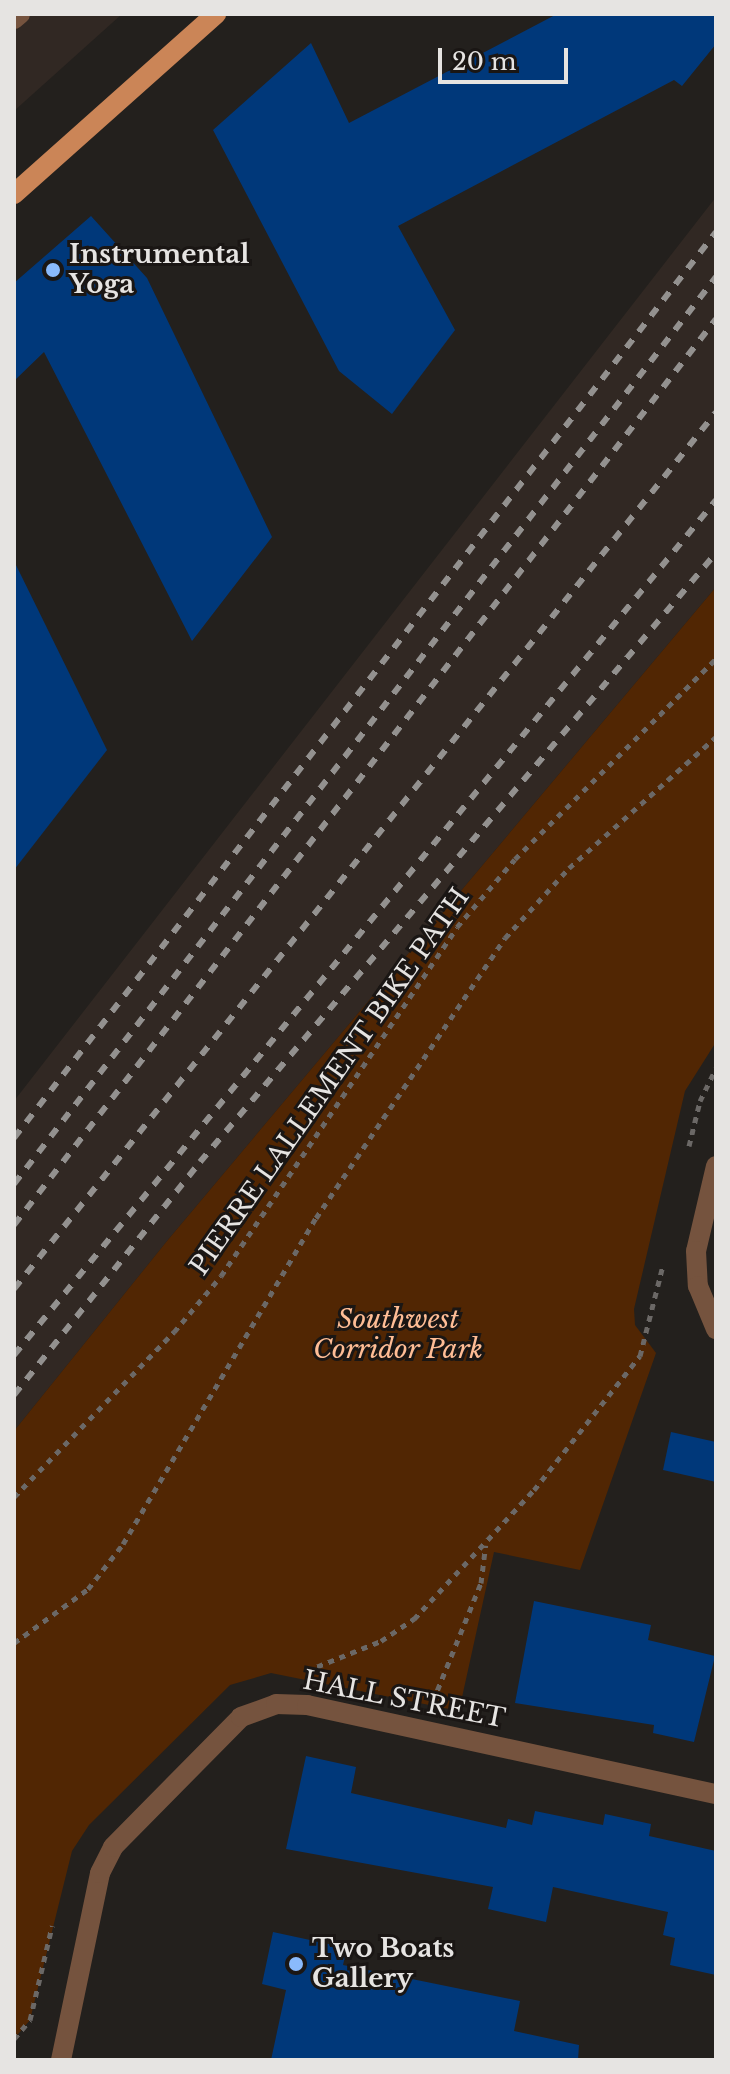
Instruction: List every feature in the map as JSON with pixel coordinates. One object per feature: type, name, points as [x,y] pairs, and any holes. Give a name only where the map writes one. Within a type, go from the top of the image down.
[{"type":"main road","points":[[14,194],[216,14]]},
{"type":"street","points":[[14,19],[20,14]]},
{"type":"street","points":[[716,1166],[696,1251],[698,1286],[716,1329]]},
{"type":"street","name":"HALL STREET","points":[[61,2060],[100,1873],[113,1847],[241,1717],[276,1704],[307,1705],[716,1794]]},
{"type":"path","name":"PIERRE LALLEMENT BIKE PATH","points":[[14,1497],[174,1332],[221,1276],[457,927],[515,859],[716,659]]},
{"type":"path","points":[[14,1643],[88,1589],[123,1544],[316,1218],[505,938],[569,868],[716,737]]},
{"type":"path","points":[[688,1151],[700,1101],[716,1068]]},
{"type":"path","points":[[294,1676],[381,1641],[414,1619],[486,1545],[640,1356],[665,1255]]},
{"type":"path","points":[[431,1705],[481,1583],[486,1545]]},
{"type":"path","points":[[14,2039],[30,2020],[55,1916]]},
{"type":"shaded area","points":[[14,14],[122,14],[14,111]]},
{"type":"shaded area","points":[[716,197],[716,587],[167,1241],[14,1431],[14,1101]]},
{"type":"green space","name":"Southwest Corridor Park","points":[[716,587],[716,1042],[685,1091],[634,1309],[635,1325],[656,1353],[580,1570],[494,1552],[459,1711],[271,1673],[230,1685],[89,1825],[72,1851],[30,2020],[14,2039],[14,1431],[167,1241]]},
{"type":"building","points":[[557,14],[716,14],[716,44],[682,86],[674,80],[398,226],[455,330],[392,414],[339,371],[213,130],[311,43],[349,123]]},
{"type":"building","points":[[91,216],[147,278],[272,537],[192,641],[44,352],[14,381],[14,283]]},
{"type":"building","points":[[14,561],[107,750],[14,870]]},
{"type":"building","points":[[671,1432],[716,1442],[716,1482],[663,1470]]},
{"type":"building","points":[[534,1601],[651,1625],[648,1640],[715,1656],[694,1742],[653,1733],[654,1725],[515,1703]]},
{"type":"building","points":[[306,1756],[356,1767],[351,1793],[506,1828],[508,1819],[532,1825],[535,1811],[603,1825],[605,1814],[651,1824],[649,1836],[716,1851],[716,1975],[670,1965],[675,1938],[663,1935],[668,1912],[553,1887],[546,1922],[488,1909],[493,1887],[286,1849]]},
{"type":"building","points":[[273,1932],[347,1948],[343,1965],[520,2001],[514,2031],[579,2045],[578,2060],[271,2060],[286,1990],[262,1984]]},
{"type":"railway","points":[[14,1138],[716,232]]},
{"type":"railway","points":[[14,1184],[716,277]]},
{"type":"railway","points":[[14,1225],[716,319]]},
{"type":"railway","points":[[14,1289],[716,412]]},
{"type":"railway","points":[[14,1355],[716,500]]},
{"type":"railway","points":[[14,1395],[200,1162],[716,553]]},
{"type":"place","name":"Instrumental Yoga","points":[[53,270]]},
{"type":"place","name":"Two Boats Gallery","points":[[296,1964]]}]
